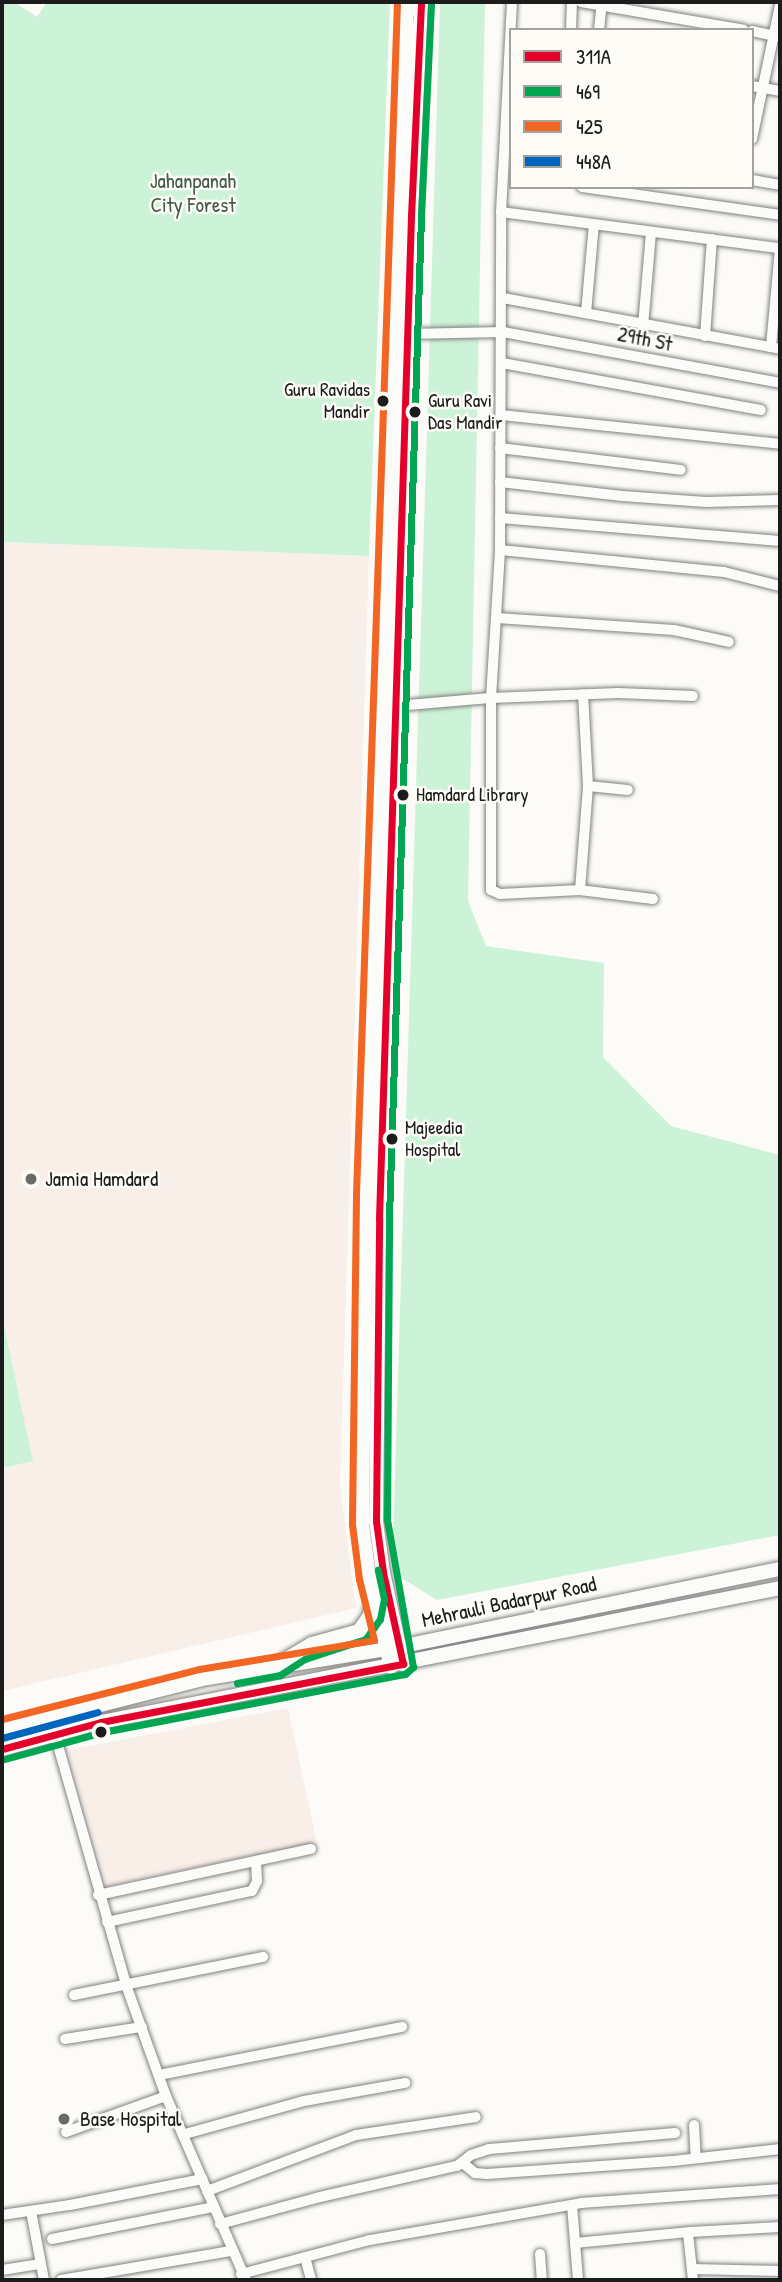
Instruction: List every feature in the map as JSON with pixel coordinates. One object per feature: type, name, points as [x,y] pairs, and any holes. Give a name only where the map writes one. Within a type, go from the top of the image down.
[{"type":"main road","points":[[393,1648],[374,1597],[362,1524],[365,1198],[407,2]]},
{"type":"main road","points":[[397,1665],[376,1521],[379,1218],[407,334],[421,2]]},
{"type":"main road","name":"Mehrauli Badarpur Road","points":[[2,1730],[202,1679],[393,1648],[780,1569]]},
{"type":"main road","name":"Mehrauli Badarpur Road","points":[[2,1749],[101,1722],[780,1588]]},
{"type":"main road","points":[[278,1665],[300,1648],[359,1631],[370,1615],[374,1597]]},
{"type":"street","points":[[511,28],[512,2]]},
{"type":"street","points":[[571,28],[572,2]]},
{"type":"street","points":[[581,2],[602,3],[733,28]]},
{"type":"street","points":[[599,28],[602,3]]},
{"type":"street","points":[[754,122],[758,87],[778,36],[780,5]]},
{"type":"street","points":[[754,31],[778,36]]},
{"type":"street","points":[[509,85],[507,178],[501,212],[503,332],[500,550],[491,698],[491,890],[500,894],[580,890],[653,899]]},
{"type":"street","points":[[758,87],[780,92]]},
{"type":"street","points":[[754,180],[780,185]]},
{"type":"street","points":[[596,189],[780,215]]},
{"type":"street","points":[[501,212],[780,248],[776,348],[643,326],[503,298]]},
{"type":"street","points":[[586,313],[594,224]]},
{"type":"street","points":[[643,326],[650,232]]},
{"type":"street","points":[[705,336],[712,239]]},
{"type":"street","name":"29th St","points":[[407,334],[503,332],[780,383]]},
{"type":"street","points":[[502,363],[761,410]]},
{"type":"street","points":[[500,415],[780,444]]},
{"type":"street","points":[[500,448],[681,470]]},
{"type":"street","points":[[500,482],[622,496],[706,502],[780,500]]},
{"type":"street","points":[[500,518],[780,541]]},
{"type":"street","points":[[500,550],[724,572],[780,586]]},
{"type":"street","points":[[497,618],[674,630],[729,642]]},
{"type":"street","points":[[395,706],[491,698],[642,692],[693,696]]},
{"type":"street","points":[[580,890],[588,786],[583,695]]},
{"type":"street","points":[[588,786],[628,790]]},
{"type":"street","points":[[55,1735],[98,1895],[126,1985],[166,2096],[185,2134],[243,2278],[305,2257],[370,2240],[572,2204],[780,2189]]},
{"type":"street","points":[[98,1895],[311,1849]]},
{"type":"street","points":[[107,1922],[252,1891],[257,1881],[256,1861]]},
{"type":"street","points":[[74,1994],[263,1957]]},
{"type":"street","points":[[65,2039],[142,2026]]},
{"type":"street","points":[[159,2075],[402,2026]]},
{"type":"street","points":[[185,2134],[304,2101],[405,2083]]},
{"type":"street","points":[[66,2132],[166,2096]]},
{"type":"street","points":[[207,2191],[356,2135],[476,2117]]},
{"type":"street","points":[[694,2125],[696,2158]]},
{"type":"street","points":[[220,2224],[320,2197],[464,2164],[471,2155],[489,2149],[675,2133]]},
{"type":"street","points":[[464,2164],[475,2173],[486,2174],[780,2149]]},
{"type":"street","points":[[2,2215],[202,2179]]},
{"type":"street","points":[[572,2204],[578,2280]]},
{"type":"street","points":[[52,2239],[213,2207]]},
{"type":"street","points":[[31,2211],[44,2280]]},
{"type":"street","points":[[575,2244],[780,2227]]},
{"type":"street","points":[[688,2234],[693,2275],[780,2271]]},
{"type":"street","points":[[61,2280],[231,2250]]},
{"type":"street","points":[[540,2254],[542,2280]]},
{"type":"street","points":[[305,2257],[311,2280]]},
{"type":"street","points":[[2,2270],[41,2264]]},
{"type":"shaded area","points":[[2,542],[369,556],[340,1486],[356,1608],[2,1691]]},
{"type":"shaded area","points":[[288,1708],[317,1843],[107,1885],[68,1750]]},
{"type":"green space","name":"Jahanpanah City Forest","points":[[2,2],[14,2],[37,17],[47,2],[390,2],[369,556],[2,542]]},
{"type":"green space","points":[[440,2],[485,2],[468,901],[486,946],[604,963],[603,1057],[671,1126],[780,1155],[780,1535],[437,1600],[392,1572]]},
{"type":"green space","points":[[2,1317],[33,1461],[2,1468]]},
{"type":"transit line","name":"425","points":[[2,1719],[199,1669],[374,1640],[359,1579],[352,1524],[356,1194],[397,2]]},
{"type":"transit line","name":"311A","points":[[2,1749],[101,1722],[403,1664],[383,1572],[376,1521],[379,1218],[411,216],[421,2]]},
{"type":"transit line","name":"469","points":[[5,1759],[103,1732],[405,1674],[413,1667],[387,1520],[389,1218],[421,216],[431,2]]},
{"type":"transit line","name":"469","points":[[237,1683],[280,1675],[305,1659],[366,1639],[380,1619],[384,1599],[378,1570]]},
{"type":"transit line","name":"448A","points":[[2,1738],[98,1712]]},
{"type":"place","name":"Guru Ravidas Mandir","points":[[383,401]]},
{"type":"place","name":"Guru Ravi Das Mandir","points":[[415,412]]},
{"type":"place","name":"Hamdard Library","points":[[403,795]]},
{"type":"place","name":"Majeedia Hospital","points":[[392,1139]]},
{"type":"place","name":"Jamia Hamdard","points":[[31,1179]]},
{"type":"place","name":"Base Hospital","points":[[64,2119]]}]
